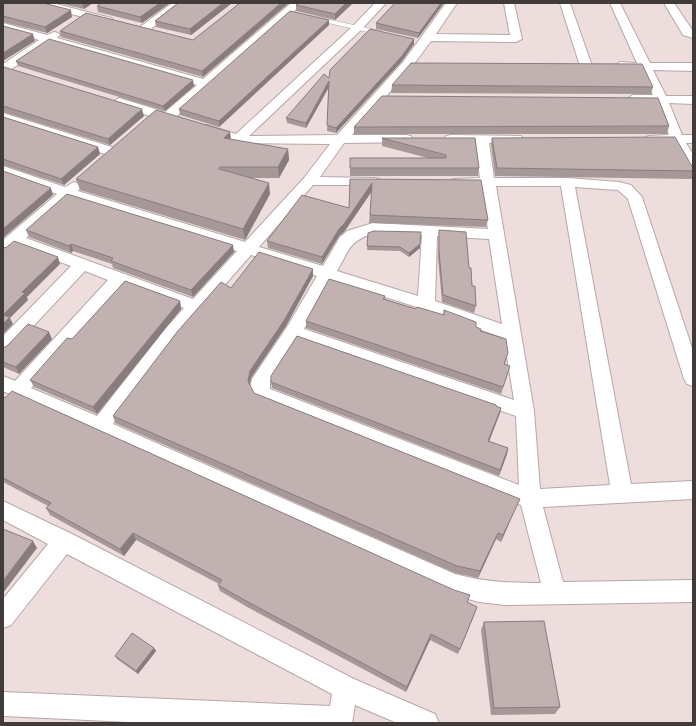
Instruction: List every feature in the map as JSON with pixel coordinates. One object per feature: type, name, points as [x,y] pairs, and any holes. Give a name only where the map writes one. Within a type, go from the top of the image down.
[{"type":"street","points":[[39,3],[122,24]]},
{"type":"street","points":[[238,139],[357,28],[381,3]]},
{"type":"street","points":[[100,425],[172,333],[309,181],[340,140],[377,98],[415,65],[422,40],[452,3]]},
{"type":"street","points":[[422,40],[516,39],[509,3]]},
{"type":"street","points":[[565,3],[586,66]]},
{"type":"street","points":[[615,3],[646,66],[677,139],[693,166]]},
{"type":"street","points":[[669,3],[687,33],[693,35]]},
{"type":"street","points":[[158,32],[140,28],[175,6]]},
{"type":"street","points":[[4,68],[97,7]]},
{"type":"street","points":[[146,123],[162,115],[206,84],[294,10]]},
{"type":"street","points":[[3,26],[206,84]]},
{"type":"street","points":[[570,66],[693,66]]},
{"type":"street","points":[[4,68],[20,72]]},
{"type":"street","points":[[103,97],[238,139],[262,141],[418,139]]},
{"type":"street","points":[[377,98],[392,98]]},
{"type":"street","points":[[621,99],[693,100]]},
{"type":"street","points":[[3,117],[113,152]]},
{"type":"street","points":[[442,139],[528,139]]},
{"type":"street","points":[[481,139],[525,411],[530,499],[555,593]]},
{"type":"street","points":[[638,139],[693,139]]},
{"type":"street","points":[[102,163],[124,143]]},
{"type":"street","points":[[5,174],[249,248],[426,304],[513,334]]},
{"type":"street","points":[[9,244],[84,178]]},
{"type":"street","points":[[309,181],[387,182]]},
{"type":"street","points":[[441,182],[567,182],[619,186],[631,191],[635,197],[685,328],[693,379]]},
{"type":"street","points":[[567,182],[622,492]]},
{"type":"street","points":[[496,234],[373,228],[360,231],[352,235],[346,241],[293,332],[261,379],[259,388],[263,394],[530,499],[622,492],[693,490]]},
{"type":"street","points":[[426,304],[430,231]]},
{"type":"street","points":[[9,244],[82,264],[196,306]]},
{"type":"street","points":[[3,347],[82,264]]},
{"type":"street","points":[[120,277],[11,387],[100,425],[453,584],[479,591],[505,594],[693,591]]},
{"type":"street","points":[[293,332],[525,411]]},
{"type":"street","points":[[3,510],[345,688],[426,723]]},
{"type":"street","points":[[3,617],[64,541]]},
{"type":"street","points":[[3,704],[340,721],[345,688]]},
{"type":"lane","points":[[311,18],[387,35]]},
{"type":"building","points":[[3,3],[43,3],[71,10],[45,27],[3,16]]},
{"type":"building","points":[[101,3],[160,3],[140,17],[97,6]]},
{"type":"building","points":[[178,3],[223,3],[190,29],[155,21]]},
{"type":"building","points":[[240,3],[281,3],[202,71],[60,31],[86,13],[193,40]]},
{"type":"building","points":[[298,3],[346,3],[335,14],[296,5]]},
{"type":"building","points":[[395,3],[441,3],[419,33],[376,23]]},
{"type":"building","points":[[290,11],[329,20],[219,121],[179,109]]},
{"type":"building","points":[[3,26],[33,34],[3,53]]},
{"type":"building","points":[[370,29],[414,39],[402,56],[336,128],[327,125],[329,81],[306,123],[286,118],[324,74],[329,78],[330,70]]},
{"type":"building","points":[[49,39],[193,80],[163,106],[16,61]]},
{"type":"building","points":[[411,63],[642,64],[653,87],[392,85]]},
{"type":"building","points":[[3,67],[142,109],[108,139],[3,106]]},
{"type":"building","points":[[382,96],[658,98],[669,126],[354,127]]},
{"type":"building","points":[[156,110],[230,132],[224,138],[288,149],[278,167],[220,167],[219,169],[269,183],[243,229],[76,179]]},
{"type":"building","points":[[3,117],[98,147],[61,179],[3,159]]},
{"type":"building","points":[[675,137],[693,168],[693,171],[497,168],[492,138]]},
{"type":"building","points":[[382,138],[475,138],[479,168],[350,168],[350,158],[446,158],[446,155]]},
{"type":"building","points":[[3,171],[51,188],[3,229]]},
{"type":"building","points":[[350,179],[481,180],[488,220],[370,215],[372,183],[339,229],[322,257],[267,241],[302,195],[349,208]]},
{"type":"building","points":[[67,194],[233,245],[191,290],[111,261],[113,258],[71,244],[69,246],[26,230]]},
{"type":"building","points":[[439,230],[466,232],[469,268],[471,268],[472,286],[475,286],[476,306],[443,295],[439,251]]},
{"type":"building","points":[[374,231],[421,232],[420,244],[409,253],[400,247],[367,246],[368,233]]},
{"type":"building","points":[[14,241],[58,257],[22,292],[25,293],[3,315],[3,248],[7,247]]},
{"type":"building","points":[[259,252],[313,269],[285,319],[250,371],[248,381],[254,393],[520,499],[503,535],[498,533],[480,571],[457,566],[113,416],[177,332],[221,282],[231,288]]},
{"type":"building","points":[[329,279],[385,296],[383,299],[416,309],[417,307],[444,315],[444,310],[476,322],[476,327],[481,329],[480,331],[506,339],[508,353],[504,364],[510,366],[503,387],[306,321]]},
{"type":"building","points":[[125,281],[180,301],[93,407],[30,380],[67,338],[72,339]]},
{"type":"building","points":[[3,315],[10,317],[3,324]]},
{"type":"building","points":[[28,324],[49,332],[16,367],[3,362],[3,348],[7,346]]},
{"type":"building","points":[[297,336],[501,408],[488,441],[508,448],[500,470],[271,382],[271,376]]},
{"type":"building","points":[[12,391],[454,590],[470,595],[467,602],[477,607],[460,649],[431,634],[407,687],[248,602],[218,585],[222,580],[133,533],[120,549],[46,508],[51,503],[3,478],[3,397],[5,398]]},
{"type":"building","points":[[3,529],[33,541],[3,581]]},
{"type":"building","points":[[544,621],[560,707],[494,708],[484,622]]},
{"type":"building","points":[[132,633],[154,648],[136,671],[115,656]]}]
